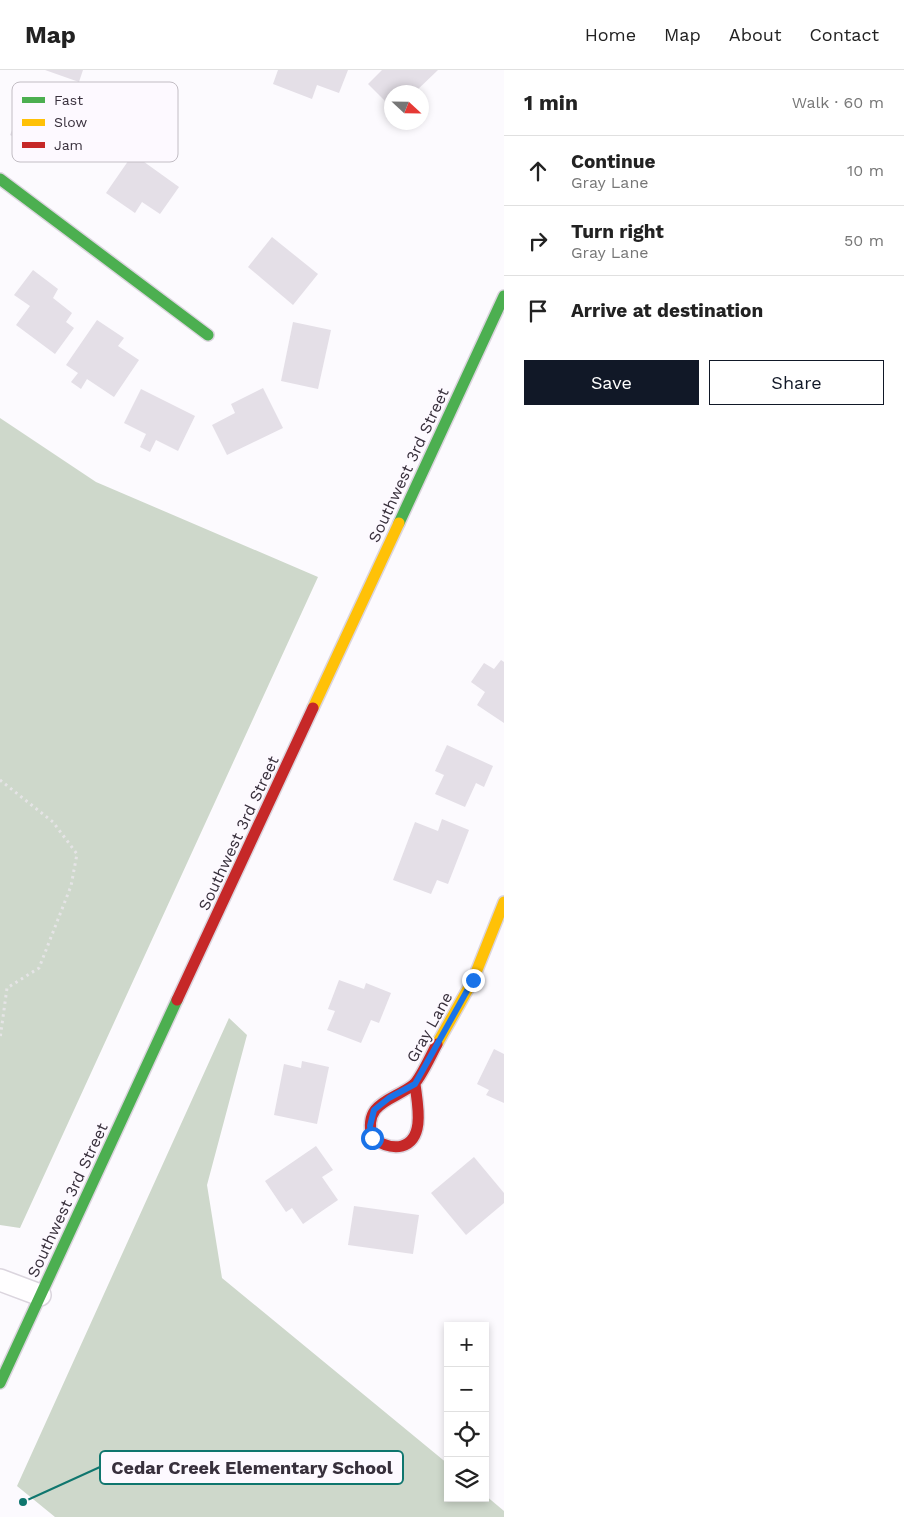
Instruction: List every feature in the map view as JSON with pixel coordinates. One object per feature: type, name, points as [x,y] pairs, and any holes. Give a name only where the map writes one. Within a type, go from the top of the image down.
[{"type":"main road","points":[[0,179],[208,335]]},
{"type":"main road","name":"Southwest 3rd Street","points":[[0,1383],[504,296]]},
{"type":"main road","name":"Gray Lane","points":[[415,1084],[389,1098],[374,1110],[370,1126],[372,1138],[380,1144],[390,1147],[401,1146],[410,1141],[417,1128],[415,1084],[498,938],[504,902]]},
{"type":"street","points":[[0,1280],[40,1295]]},
{"type":"path","points":[[0,780],[53,822],[77,854],[71,886],[39,968],[7,988],[0,1039]]},
{"type":"shaded area","points":[[0,418],[96,482],[318,577],[20,1228],[0,1225]]},
{"type":"shaded area","points":[[229,1018],[247,1035],[207,1185],[222,1278],[444,1461],[444,1502],[489,1502],[489,1498],[504,1511],[504,1517],[55,1517],[17,1486]]},
{"type":"building","points":[[45,70],[83,70],[79,82]]},
{"type":"building","points":[[278,70],[348,70],[339,93],[317,85],[312,99],[273,84]]},
{"type":"building","points":[[382,70],[438,70],[422,85],[384,85],[384,100],[368,84]]},
{"type":"building","points":[[127,162],[144,162],[179,187],[160,214],[142,202],[135,213],[106,193]]},
{"type":"building","points":[[272,237],[318,274],[293,305],[248,267]]},
{"type":"building","points":[[33,270],[58,289],[53,298],[72,313],[66,322],[74,328],[55,354],[16,325],[30,306],[14,295]]},
{"type":"building","points":[[97,320],[124,338],[118,346],[139,360],[114,397],[87,379],[81,389],[71,382],[78,373],[66,365]]},
{"type":"building","points":[[293,322],[331,330],[318,389],[281,381]]},
{"type":"building","points":[[263,388],[283,428],[227,455],[212,425],[235,413],[231,404]]},
{"type":"building","points":[[141,389],[195,416],[178,451],[156,440],[150,452],[140,447],[146,434],[124,423]]},
{"type":"building","points":[[501,660],[504,662],[504,723],[477,705],[485,692],[471,682],[484,663],[494,669]]},
{"type":"building","points":[[447,745],[493,766],[484,787],[476,783],[465,807],[435,794],[444,775],[435,771]]},
{"type":"building","points":[[442,819],[469,830],[448,884],[437,880],[431,894],[393,880],[415,822],[438,831]]},
{"type":"building","points":[[339,980],[364,989],[366,983],[391,993],[379,1023],[371,1020],[361,1043],[327,1030],[335,1011],[328,1009]]},
{"type":"building","points":[[494,1049],[504,1054],[504,1103],[486,1095],[489,1090],[477,1084]]},
{"type":"building","points":[[302,1061],[329,1067],[317,1124],[274,1115],[284,1064],[301,1068]]},
{"type":"building","points":[[316,1146],[333,1170],[322,1177],[338,1200],[303,1224],[292,1208],[286,1212],[265,1181]]},
{"type":"building","points":[[474,1157],[504,1193],[504,1203],[466,1235],[431,1193]]},
{"type":"building","points":[[354,1206],[419,1215],[413,1254],[348,1245]]},
{"type":"traffic: fast","points":[[0,179],[208,335]]},
{"type":"traffic: fast","points":[[399,523],[504,296]]},
{"type":"traffic: fast","points":[[0,1383],[177,1000]]},
{"type":"traffic: slow","points":[[313,708],[399,523]]},
{"type":"traffic: slow","points":[[437,1044],[473,980],[504,902]]},
{"type":"traffic: jam","points":[[177,1000],[313,708]]},
{"type":"traffic: jam","points":[[415,1084],[418,1119],[417,1128],[410,1142],[394,1147],[372,1138],[370,1126],[375,1110],[388,1099],[416,1082],[437,1044]]},
{"type":"place","name":"Cedar Creek Elementary School","points":[[23,1502]]},
{"type":"route","points":[[372,1138],[370,1126],[374,1110],[389,1098],[415,1084],[473,980]]}]
